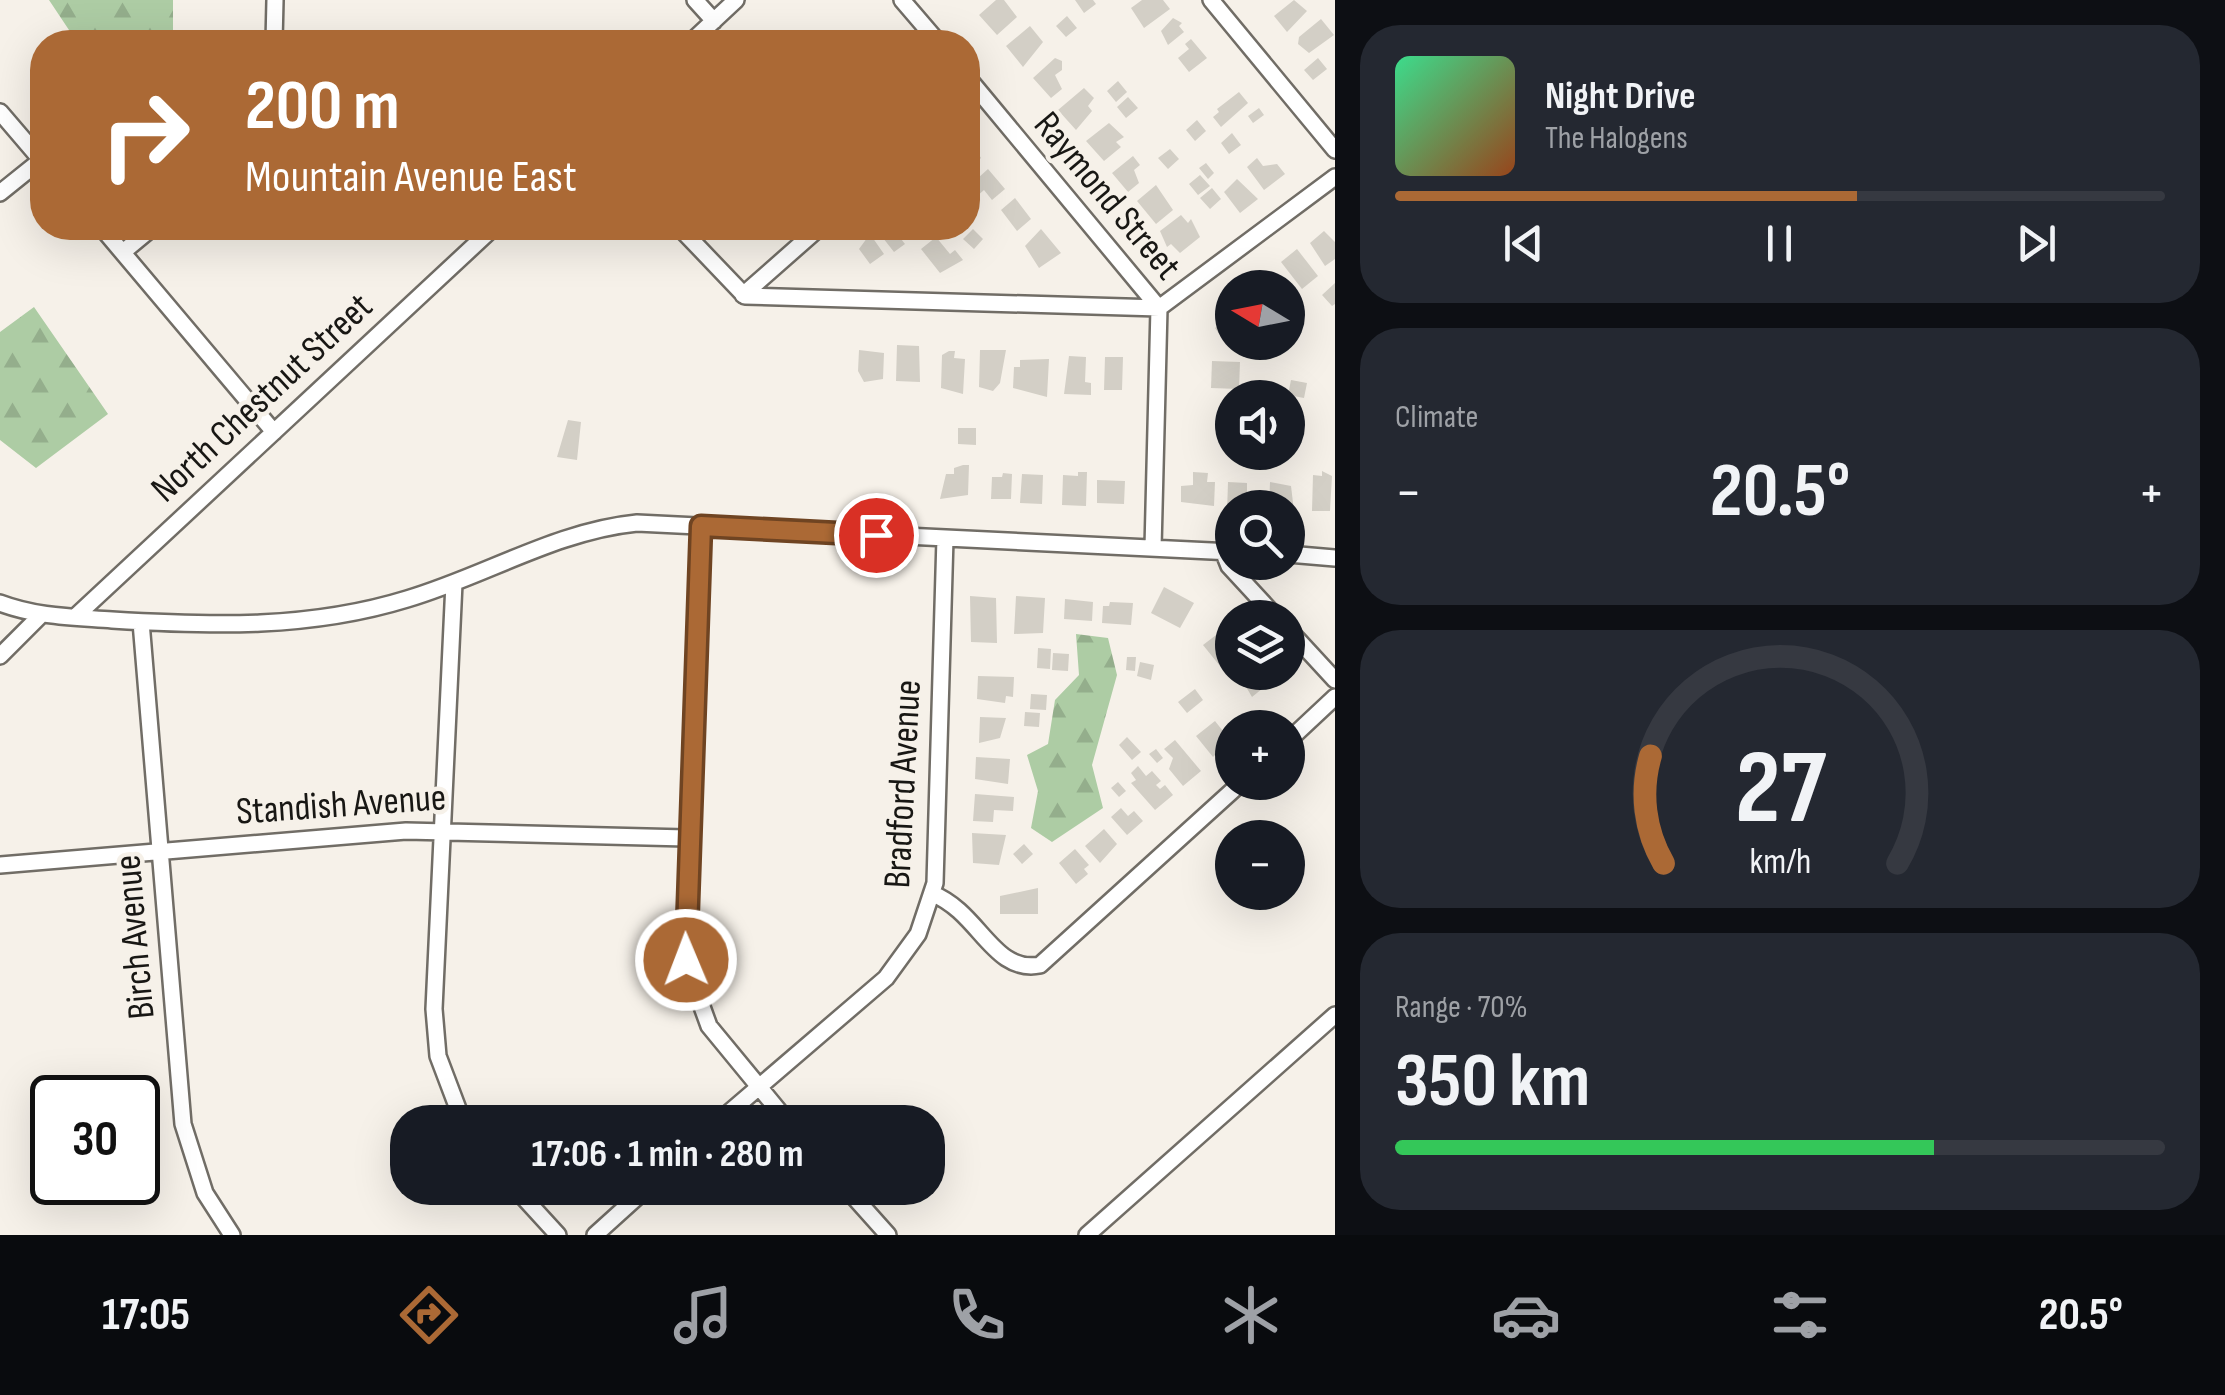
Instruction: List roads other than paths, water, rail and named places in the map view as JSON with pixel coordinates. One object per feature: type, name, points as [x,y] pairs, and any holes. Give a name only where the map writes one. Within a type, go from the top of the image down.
[{"type":"street","points":[[274,30],[275,0]]},
{"type":"street","points":[[695,0],[714,21]]},
{"type":"street","points":[[704,30],[736,0]]},
{"type":"street","points":[[902,0],[928,30]]},
{"type":"street","points":[[1211,0],[1335,150]]},
{"type":"street","name":"Raymond Street","points":[[980,100],[1159,308],[1153,548]]},
{"type":"street","points":[[0,112],[30,146]]},
{"type":"street","points":[[0,193],[30,169]]},
{"type":"street","points":[[692,240],[744,294],[1159,308],[1335,178]]},
{"type":"street","points":[[112,240],[274,432]]},
{"type":"street","points":[[123,252],[138,240]]},
{"type":"street","name":"North Chestnut Street","points":[[76,617],[480,240]]},
{"type":"street","points":[[744,294],[805,240]]},
{"type":"street","points":[[0,603],[41,615],[141,622],[254,626],[300,621],[403,601],[454,584],[566,536],[602,526],[637,523],[1215,550]]},
{"type":"street","points":[[701,526],[684,936],[692,984],[709,1026],[772,1105]]},
{"type":"street","name":"Bradford Avenue","points":[[736,1105],[886,978],[918,934],[932,894],[945,538]]},
{"type":"street","points":[[1305,555],[1335,558]]},
{"type":"street","points":[[1242,580],[1260,600]]},
{"type":"street","points":[[454,584],[435,1033],[444,1079],[455,1105]]},
{"type":"street","points":[[0,656],[41,615]]},
{"type":"street","name":"Birch Avenue","points":[[141,622],[183,1124],[205,1193],[232,1235]]},
{"type":"street","points":[[1305,647],[1335,680]]},
{"type":"street","points":[[1305,724],[1335,697]]},
{"type":"street","points":[[932,894],[966,912],[1006,961],[1017,966],[1040,966],[1222,800]]},
{"type":"street","name":"Standish Avenue","points":[[0,865],[443,830],[686,838]]},
{"type":"street","points":[[1087,1235],[1335,1015]]},
{"type":"street","points":[[531,1205],[558,1235]]},
{"type":"street","points":[[595,1235],[628,1205]]},
{"type":"street","points":[[861,1205],[888,1235]]}]
